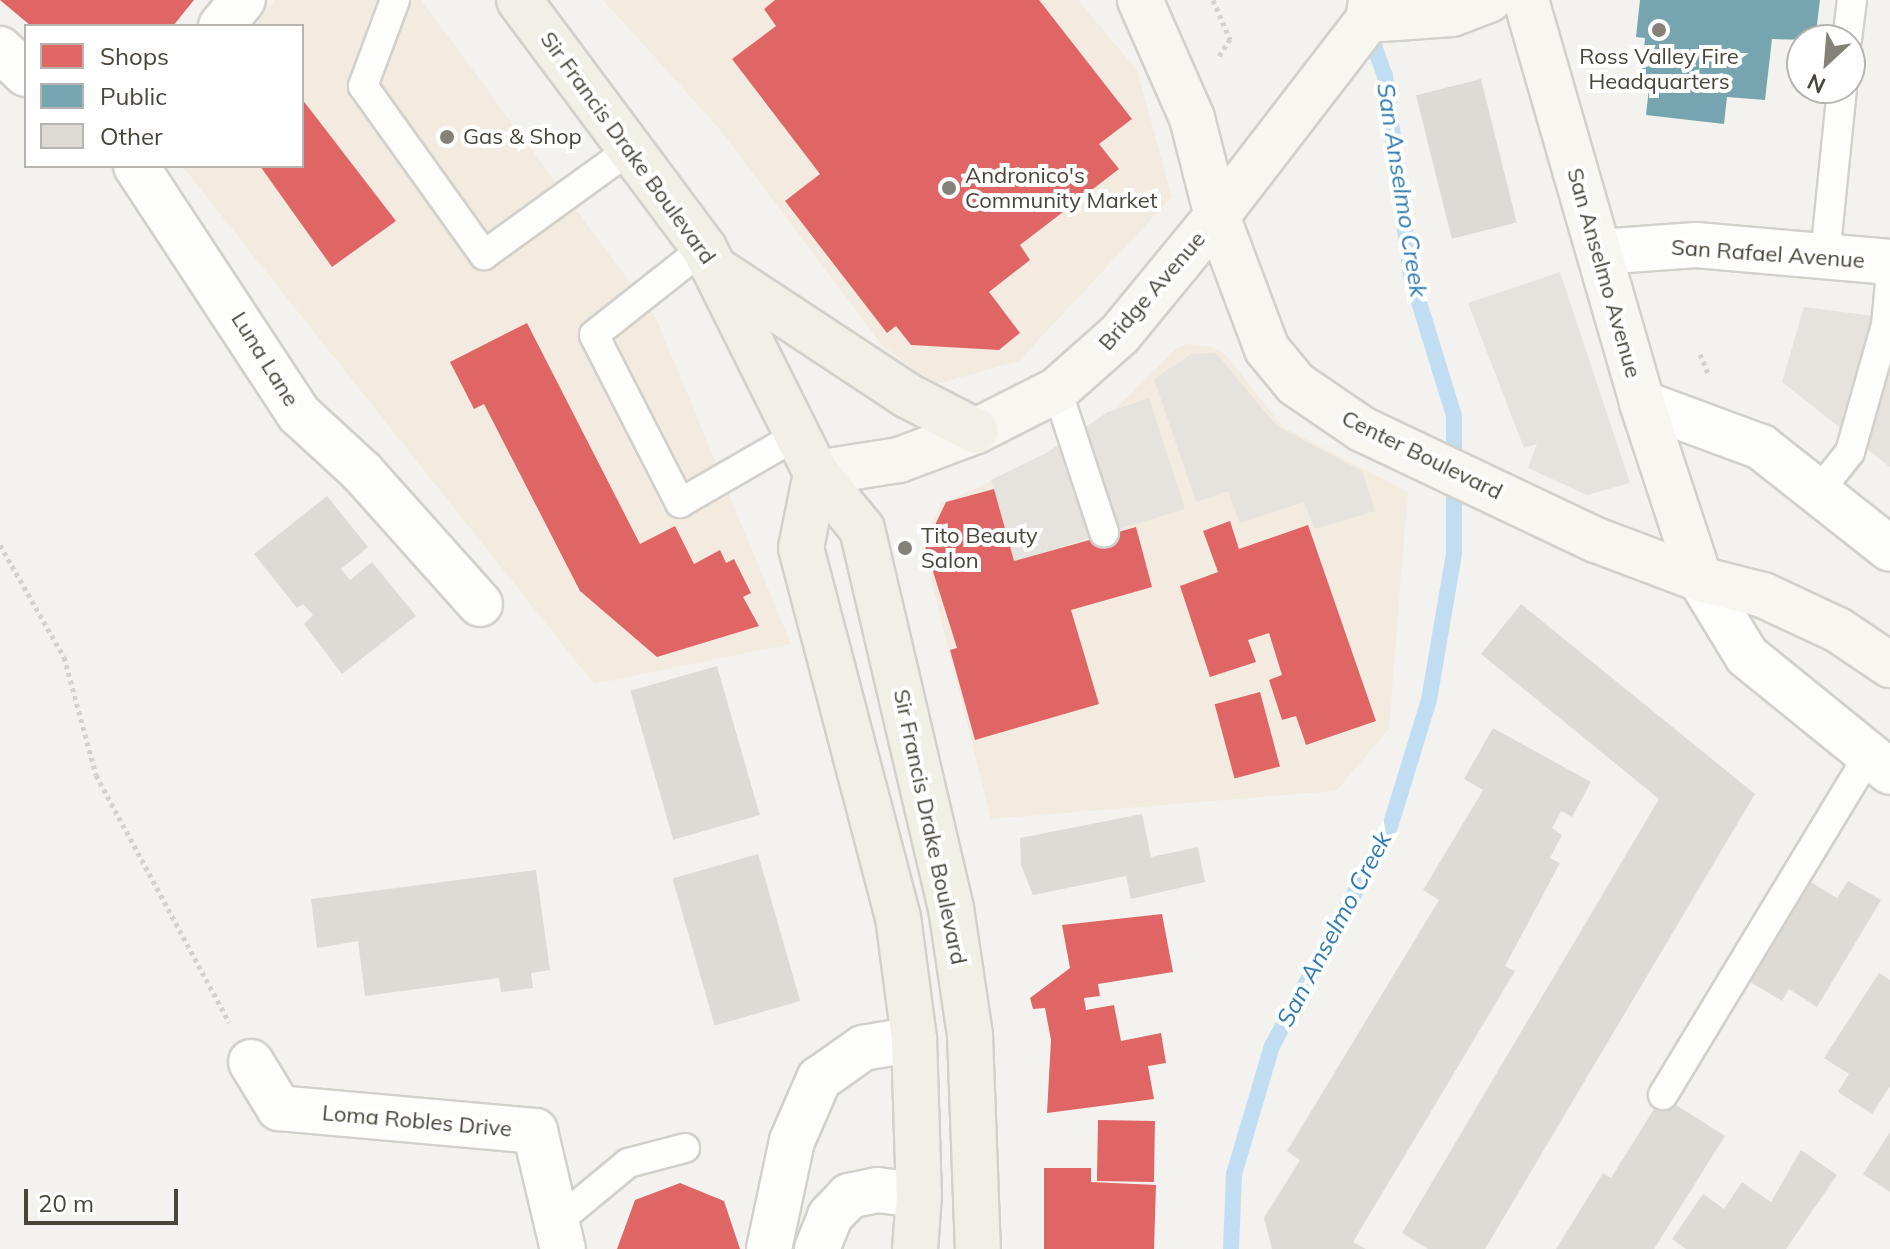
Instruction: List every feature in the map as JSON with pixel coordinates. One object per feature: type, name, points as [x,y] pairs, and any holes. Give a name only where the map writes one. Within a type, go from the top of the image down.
[{"type":"main road","name":"Sir Francis Drake Boulevard","points":[[519,0],[632,148],[711,260],[807,454],[862,529],[951,908],[970,1035],[978,1249]]},
{"type":"main road","points":[[711,260],[908,396],[976,431]]},
{"type":"main road","points":[[807,454],[801,548],[877,820],[898,917],[914,1039],[919,1195],[915,1249]]},
{"type":"street","points":[[223,24],[243,0]]},
{"type":"street","name":"Center Boulevard","points":[[1140,0],[1192,118],[1217,216],[1267,349],[1296,384],[1362,429],[1596,540],[1700,579],[1763,595],[1807,615],[1890,665]]},
{"type":"street","name":"Bridge Avenue","points":[[807,454],[899,460],[976,431],[1057,390],[1120,334],[1217,216],[1299,111],[1369,10],[1419,19],[1489,0]]},
{"type":"street","name":"San Anselmo Avenue","points":[[1526,0],[1642,403],[1761,447],[1890,549]]},
{"type":"street","points":[[0,49],[24,72]]},
{"type":"street","name":"Luna Lane","points":[[137,168],[299,414],[362,472],[480,604]]},
{"type":"street","name":"San Rafael Avenue","points":[[1599,252],[1696,245],[1890,262]]},
{"type":"street","points":[[1642,403],[1700,579],[1747,656],[1879,763]]},
{"type":"street","points":[[769,1249],[792,1141],[819,1079],[863,1048],[914,1039]]},
{"type":"street","name":"Loma Robles Drive","points":[[251,1062],[279,1108],[535,1131],[560,1235]]},
{"type":"street","points":[[817,1249],[830,1216],[849,1196],[877,1190],[919,1195]]},
{"type":"lane","points":[[395,0],[363,86],[484,255],[632,148]]},
{"type":"lane","points":[[1849,24],[1852,0]]},
{"type":"lane","points":[[1825,256],[1840,104]]},
{"type":"lane","points":[[711,260],[594,335],[680,503],[807,454]]},
{"type":"lane","points":[[1818,492],[1850,452],[1886,325],[1890,283]]},
{"type":"lane","points":[[1057,390],[1104,532]]},
{"type":"lane","points":[[1663,1095],[1879,763]]},
{"type":"lane","points":[[560,1235],[628,1163],[685,1148]]},
{"type":"path","points":[[1213,0],[1230,39]]},
{"type":"path","points":[[0,545],[64,657],[96,775],[251,1062]]},
{"type":"shaded area","points":[[275,0],[421,0],[656,318],[791,644],[594,684],[184,168],[304,168],[304,24],[257,24]]},
{"type":"shaded area","name":"Andronico's Community Market","points":[[603,0],[1078,0],[1137,70],[1172,197],[1019,361],[933,385],[882,345],[717,126]]},
{"type":"shaded area","points":[[1560,272],[1630,483],[1587,495],[1528,468],[1537,444],[1524,448],[1468,303]]},
{"type":"shaded area","points":[[1804,307],[1890,318],[1890,467],[1782,382]]},
{"type":"shaded area","points":[[1188,344],[1212,347],[1226,355],[1283,427],[1408,492],[1389,729],[1336,791],[991,819],[922,543],[941,503],[1048,457],[1107,417],[1177,348]]},
{"type":"shaded area","points":[[1216,353],[1277,426],[1362,471],[1375,511],[1315,529],[1304,502],[1240,523],[1228,491],[1196,502],[1154,379],[1191,354]]},
{"type":"shaded area","points":[[1149,398],[1185,509],[1014,561],[991,480],[1046,453],[1108,412]]},
{"type":"building: Shops","points":[[0,0],[194,0],[175,24],[29,24]]},
{"type":"building: Shops","name":"Andronico's Community Market","points":[[775,0],[1039,0],[1132,119],[1099,144],[1119,169],[1020,245],[1030,260],[989,292],[1020,333],[999,350],[911,345],[896,326],[887,333],[785,201],[820,174],[732,59],[776,26],[764,9]]},
{"type":"building: Shops","points":[[304,102],[396,221],[332,267],[261,168],[304,168]]},
{"type":"building: Shops","points":[[527,323],[640,544],[675,526],[694,564],[720,550],[726,563],[734,559],[751,593],[743,597],[759,626],[657,657],[580,591],[484,404],[474,409],[450,362]]},
{"type":"building: Shops","points":[[994,489],[1014,561],[1136,527],[1152,587],[1071,610],[1099,704],[975,740],[950,650],[957,648],[925,546],[946,502]]},
{"type":"building: Shops","points":[[1230,521],[1239,549],[1308,525],[1376,721],[1306,745],[1296,716],[1282,720],[1269,680],[1282,675],[1269,633],[1248,640],[1256,662],[1210,677],[1180,586],[1218,572],[1203,531]]},
{"type":"building: Shops","points":[[1260,692],[1280,766],[1235,779],[1215,704]]},
{"type":"building: Shops","points":[[1162,914],[1173,972],[1098,984],[1100,996],[1084,998],[1086,1010],[1114,1005],[1121,1041],[1161,1033],[1166,1063],[1148,1066],[1154,1099],[1047,1113],[1051,1040],[1045,1008],[1033,1009],[1030,998],[1070,968],[1062,925]]},
{"type":"building: Shops","points":[[1098,1120],[1155,1121],[1154,1182],[1097,1181]]},
{"type":"building: Shops","points":[[1044,1168],[1091,1168],[1091,1182],[1156,1185],[1154,1249],[1044,1249]]},
{"type":"building: Shops","points":[[680,1183],[724,1201],[740,1249],[617,1249],[635,1200]]},
{"type":"building: Public","points":[[1640,0],[1820,0],[1817,24],[1786,24],[1786,39],[1772,39],[1765,100],[1727,97],[1724,124],[1646,115],[1649,88],[1641,86],[1645,38],[1636,37]]},
{"type":"building: Other","points":[[1481,79],[1517,223],[1452,239],[1416,95]]},
{"type":"building: Other","points":[[327,496],[368,547],[341,569],[350,580],[372,562],[416,616],[342,674],[304,624],[313,615],[303,604],[297,608],[254,554]]},
{"type":"building: Other","points":[[1521,604],[1755,794],[1485,1249],[1428,1249],[1402,1233],[1659,799],[1481,654]]},
{"type":"building: Other","points":[[717,666],[760,815],[673,840],[630,691]]},
{"type":"building: Other","points":[[1493,728],[1591,782],[1572,817],[1561,811],[1552,828],[1562,835],[1550,858],[1560,863],[1505,966],[1515,971],[1353,1242],[1366,1249],[1272,1249],[1264,1218],[1300,1160],[1287,1151],[1439,900],[1423,890],[1483,790],[1464,779]]},
{"type":"building: Other","points":[[1142,814],[1151,857],[1198,847],[1205,882],[1131,899],[1126,876],[1033,895],[1021,865],[1020,838]]},
{"type":"building: Other","points":[[758,854],[800,1001],[715,1026],[672,879]]},
{"type":"building: Other","points":[[536,870],[550,970],[531,973],[533,988],[501,992],[499,978],[365,996],[358,941],[317,948],[311,899]]},
{"type":"building: Other","points":[[1801,876],[1837,898],[1848,881],[1881,900],[1817,1007],[1789,989],[1782,1001],[1747,980]]},
{"type":"building: Other","points":[[1879,973],[1890,980],[1890,1086],[1872,1114],[1838,1092],[1849,1074],[1824,1058]]},
{"type":"building: Other","points":[[1662,1096],[1725,1136],[1654,1249],[1556,1249],[1603,1173],[1611,1178]]},
{"type":"building: Other","points":[[1890,1132],[1890,1192],[1863,1174]]},
{"type":"building: Other","points":[[1801,1150],[1837,1175],[1786,1249],[1686,1249],[1672,1239],[1703,1194],[1724,1209],[1742,1182],[1771,1202]]},
{"type":"waterway","name":"San Anselmo Creek","points":[[1231,1249],[1234,1174],[1272,1046],[1389,830],[1429,700],[1454,553],[1454,416],[1411,276],[1385,76],[1368,29]]},
{"type":"place","name":"Ross Valley Fire Headquarters","points":[[1659,30]]},
{"type":"place","name":"Gas & Shop","points":[[447,137]]},
{"type":"place","name":"Andronico's Community Market","points":[[949,188]]},
{"type":"place","name":"Tito Beauty Salon","points":[[905,548]]}]
